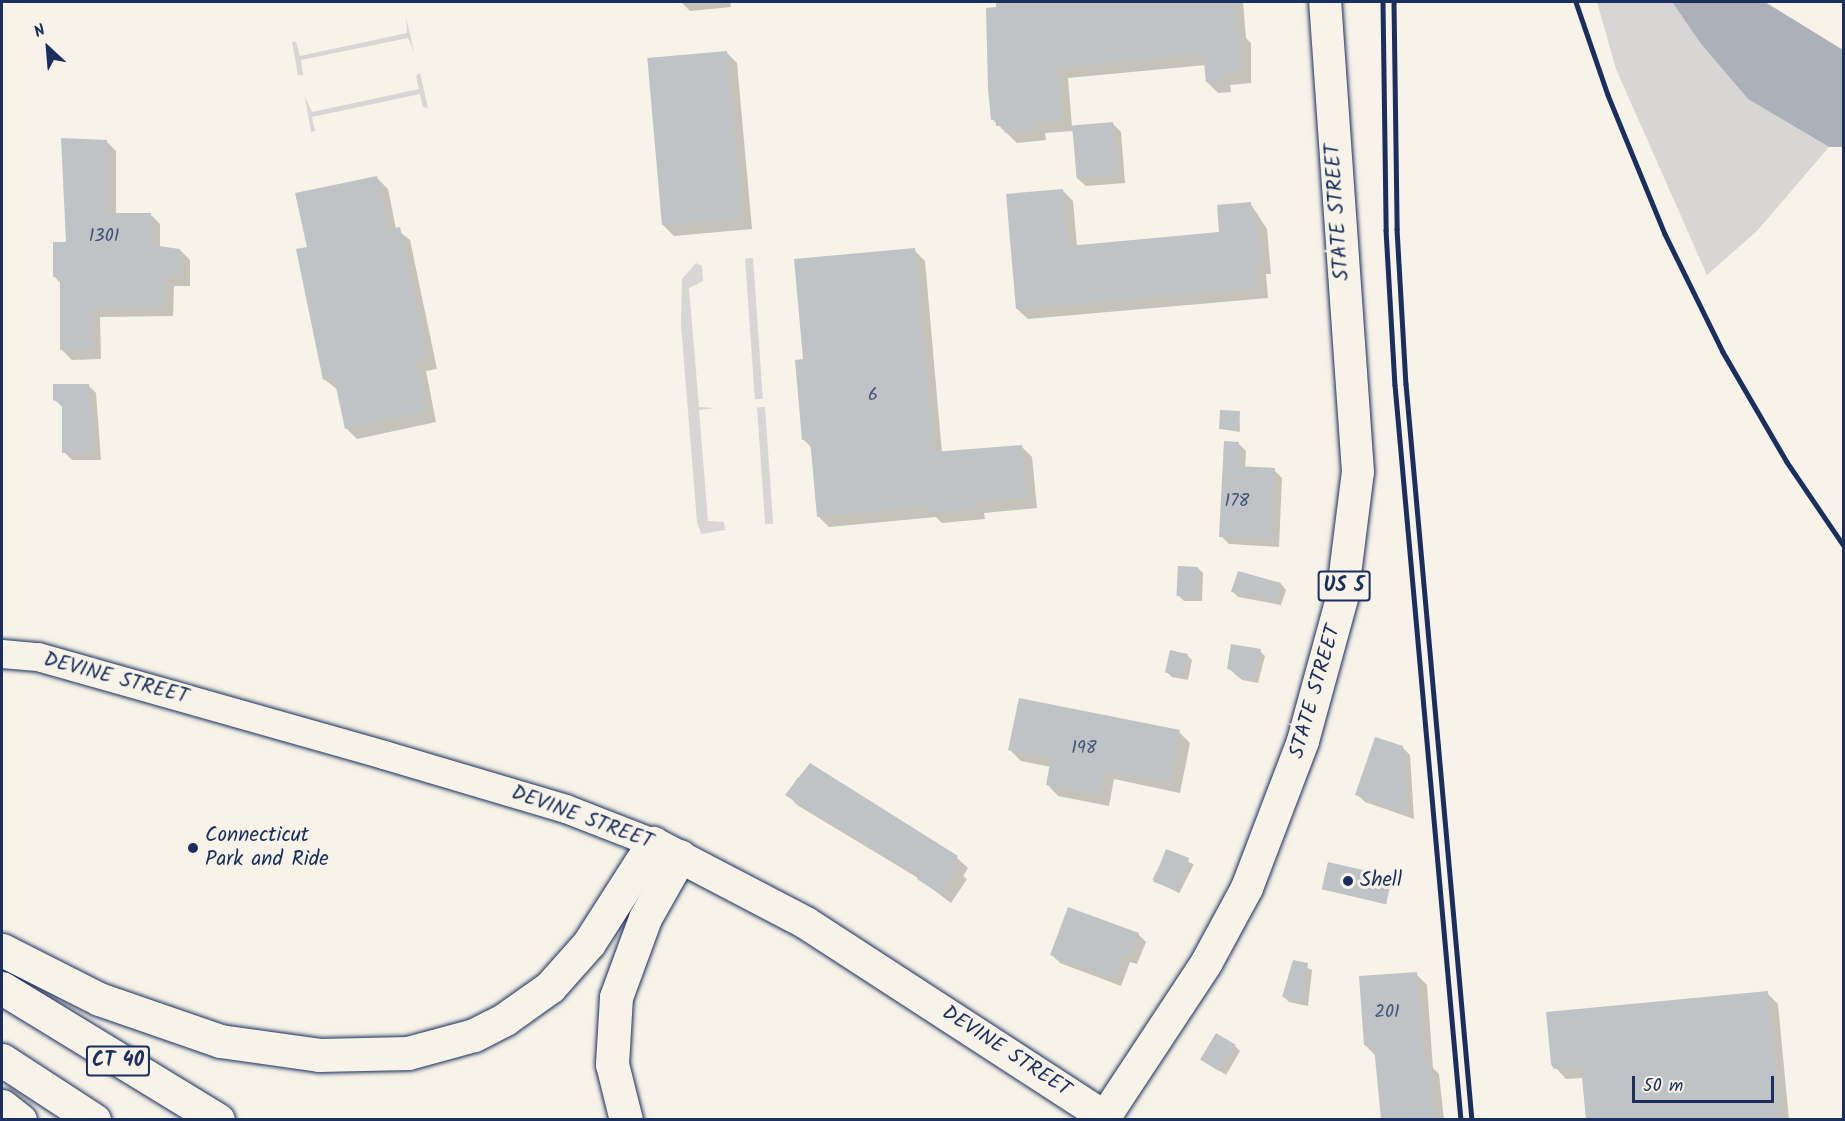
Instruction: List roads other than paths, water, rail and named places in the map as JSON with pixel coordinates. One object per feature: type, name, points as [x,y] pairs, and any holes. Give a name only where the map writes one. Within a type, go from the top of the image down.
[{"type":"highway","points":[[10,955],[120,1008],[220,1041],[344,1056],[425,1050],[490,1027],[550,987],[667,849]]},
{"type":"highway","points":[[626,1119],[612,1064],[616,997],[667,849]]},
{"type":"highway","name":"CT 40","points":[[11,994],[218,1119]]},
{"type":"highway","name":"CT 40","points":[[11,1067],[94,1119]]},
{"type":"highway","points":[[2,1106],[20,1119]]},
{"type":"main road","name":"STATE STREET","points":[[1104,1118],[1207,962],[1247,888],[1303,741],[1342,598],[1358,472],[1325,2]]},
{"type":"main road","name":"DEVINE STREET","points":[[2,654],[38,657],[406,761],[566,809],[667,849],[806,923],[1104,1118]]},
{"type":"railway","points":[[1383,2],[1386,230],[1395,385],[1461,1120]]},
{"type":"railway","points":[[1394,2],[1397,229],[1406,384],[1472,1120]]},
{"type":"railway","points":[[1576,2],[1608,95],[1665,234],[1723,352],[1787,462],[1844,546]]},
{"type":"place","name":"Connecticut Park and Ride","points":[[193,848]]},
{"type":"place","name":"Shell","points":[[1348,881]]}]
